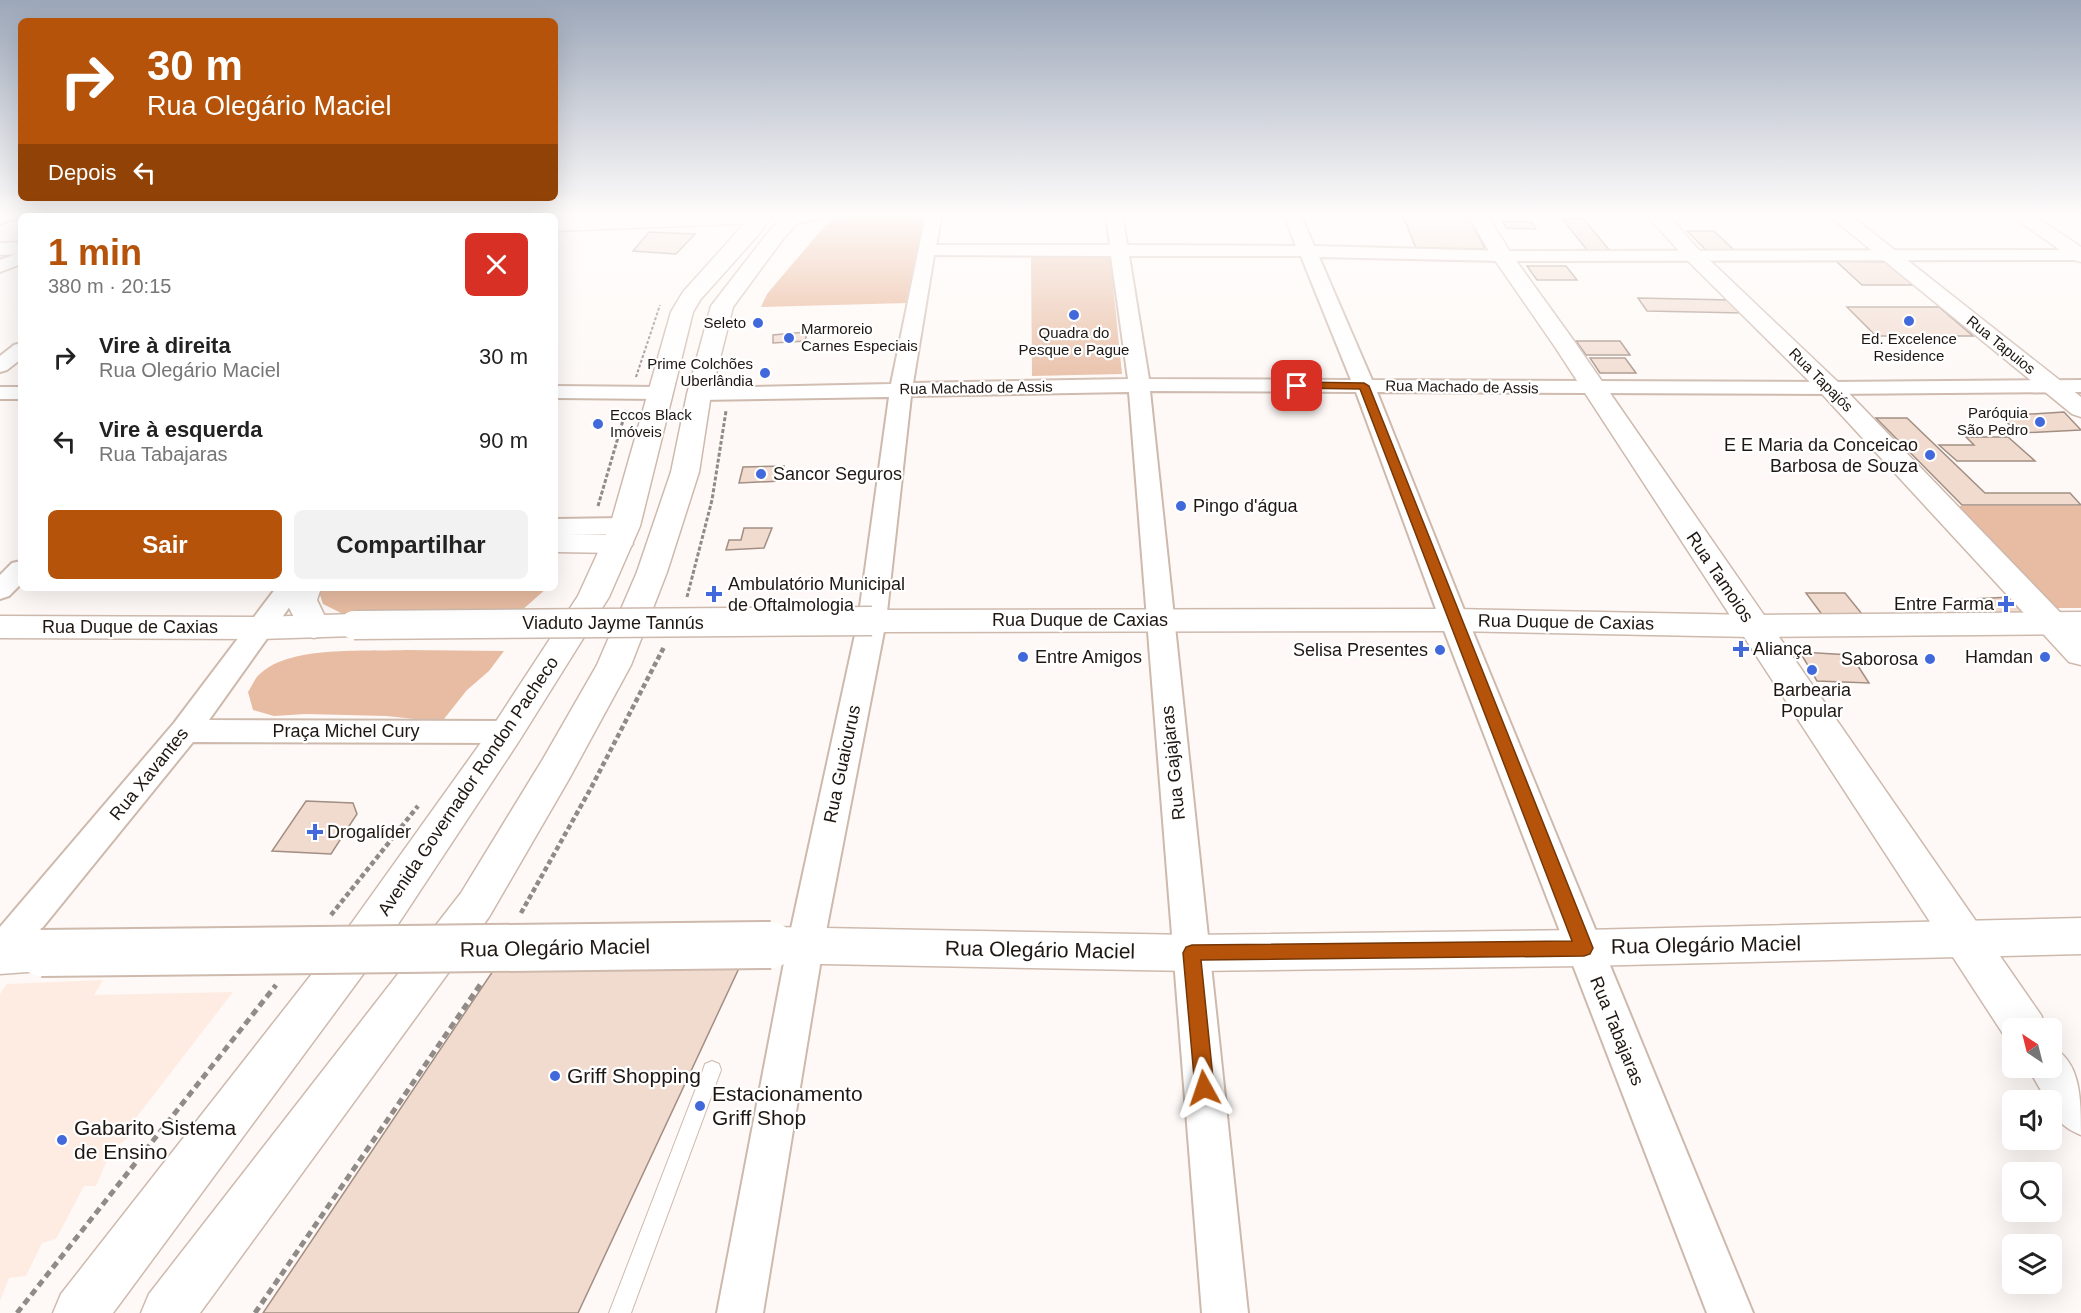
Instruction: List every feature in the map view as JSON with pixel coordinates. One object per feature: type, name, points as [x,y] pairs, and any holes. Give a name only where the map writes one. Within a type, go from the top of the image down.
[{"type":"main road","name":"Avenida Governador Rondon Pacheco","points":[[80,1313],[366,937],[507,732],[593,597],[612,532],[645,393],[687,303],[712,275]]},
{"type":"main road","points":[[168,1313],[475,905],[556,769],[614,665],[652,572],[685,472],[699,394],[722,306],[745,275]]},
{"type":"main road","name":"Rua Tamoios","points":[[1515,275],[2018,1018]]},
{"type":"main road","name":"Rua Tapajós","points":[[1714,275],[1830,388],[2081,654]]},
{"type":"main road","name":"Rua Tapuios","points":[[1914,275],[2081,409]]},
{"type":"main road","points":[[558,542],[612,532]]},
{"type":"main road","points":[[305,591],[301,600],[314,627]]},
{"type":"main road","name":"Rua Duque de Caxias","points":[[872,621],[1454,620],[1753,626],[2081,623]]},
{"type":"main road","name":"Viaduto Jayme Tannús","points":[[314,627],[872,621]]},
{"type":"main road","name":"Rua Duque de Caxias","points":[[0,627],[314,627]]},
{"type":"main road","name":"Rua Olegário Maciel","points":[[0,955],[788,946],[1192,953],[1584,948],[2081,936]]},
{"type":"main road","points":[[2058,1078],[2081,1112]]},
{"type":"street","name":"Rua Guaicurus","points":[[740,1313],[788,946],[872,621],[901,389],[921,275]]},
{"type":"street","name":"Rua Gajajaras","points":[[1123,275],[1139,385],[1225,1313]]},
{"type":"street","name":"Rua Tabajaras","points":[[1316,275],[1364,386],[1454,620],[1730,1313]]},
{"type":"street","points":[[0,366],[18,351]]},
{"type":"street","name":"Rua Machado de Assis","points":[[699,394],[1139,385],[1593,388],[2081,386]]},
{"type":"street","points":[[558,392],[645,393]]},
{"type":"street","points":[[0,393],[18,393]]},
{"type":"street","points":[[558,527],[612,532]]},
{"type":"street","points":[[0,590],[18,572]]},
{"type":"street","name":"Rua Xavantes","points":[[0,955],[184,731],[288,591]]},
{"type":"street","name":"Praça Michel Cury","points":[[184,731],[507,732]]},
{"type":"lane","points":[[620,1313],[712,1070]]},
{"type":"path","points":[[612,532],[645,393],[657,308],[664,300]]},
{"type":"path","points":[[326,922],[422,801]]},
{"type":"path","points":[[17,1313],[282,978]]},
{"type":"shaded area","points":[[783,275],[913,275],[907,303],[761,307],[767,294]]},
{"type":"shaded area","name":"Quadra do Pesque e Pague","points":[[1031,275],[1112,275],[1122,374],[1032,376]]},
{"type":"shaded area","points":[[1955,506],[2081,506],[2081,608],[2054,608]]},
{"type":"shaded area","points":[[319,591],[544,591],[521,611],[343,614],[323,604]]},
{"type":"shaded area","points":[[405,650],[504,651],[489,671],[467,690],[444,719],[306,714],[274,716],[253,710],[248,692],[255,679],[274,664],[310,654]]},
{"type":"shaded area","name":"Gabarito Sistema de Ensino","points":[[103,980],[94,995],[233,992],[132,1123],[138,1130],[111,1151],[96,1186],[84,1186],[56,1239],[42,1243],[26,1276],[9,1278],[0,1301],[0,994],[7,984]]},
{"type":"building","points":[[1534,275],[1573,275],[1577,280],[1537,280]]},
{"type":"building","points":[[1851,275],[1903,275],[1914,285],[1862,285]]},
{"type":"building","points":[[1638,298],[1731,300],[1743,313],[1647,311]]},
{"type":"building","name":"Ed. Excelence Residence","points":[[1847,307],[1939,307],[1973,336],[1876,336]]},
{"type":"building","name":"Marmoreio Carnes Especiais","points":[[806,332],[806,341],[773,343],[773,335]]},
{"type":"building","points":[[1576,341],[1620,341],[1630,355],[1586,355]]},
{"type":"building","points":[[1590,358],[1625,358],[1636,373],[1600,373]]},
{"type":"building","name":"Paróquia São Pedro","points":[[2064,412],[2081,430],[2020,433],[1999,416]]},
{"type":"building","name":"E E Maria da Conceicao Barbosa de Souza","points":[[1876,418],[1907,418],[1985,493],[2070,493],[2081,505],[1962,505]]},
{"type":"building","name":"E E Maria da Conceicao Barbosa de Souza","points":[[1966,437],[2008,437],[2035,461],[1957,461],[1939,445],[1974,445]]},
{"type":"building","name":"Sancor Seguros","points":[[784,466],[781,481],[739,483],[743,467]]},
{"type":"building","points":[[744,528],[772,528],[764,548],[726,550],[729,540],[741,540]]},
{"type":"building","points":[[1806,593],[1845,593],[1866,619],[1826,620]]},
{"type":"building","points":[[2011,597],[2030,615],[1970,617],[1953,600]]},
{"type":"building","points":[[1800,652],[1851,655],[1869,683],[1817,681]]},
{"type":"building","name":"Drogalíder","points":[[306,801],[353,803],[357,814],[331,854],[272,851]]},
{"type":"building","name":"Griff Shopping","points":[[497,965],[740,966],[578,1313],[263,1313]]},
{"type":"place","name":"Quadra do Pesque e Pague","points":[[1074,315]]},
{"type":"place","name":"Ed. Excelence Residence","points":[[1909,321]]},
{"type":"place","name":"Seleto","points":[[758,323]]},
{"type":"place","name":"Marmoreio Carnes Especiais","points":[[789,338]]},
{"type":"place","name":"Prime Colchões Uberlândia","points":[[765,373]]},
{"type":"place","name":"Paróquia São Pedro","points":[[2040,422]]},
{"type":"place","name":"Eccos Black Imóveis","points":[[598,424]]},
{"type":"place","name":"E E Maria da Conceicao Barbosa de Souza","points":[[1930,455]]},
{"type":"place","name":"Sancor Seguros","points":[[761,474]]},
{"type":"place","name":"Pingo d'água","points":[[1181,506]]},
{"type":"place","name":"Ambulatório Municipal de Oftalmologia","points":[[714,594]]},
{"type":"place","name":"Entre Farma","points":[[2006,604]]},
{"type":"place","name":"Aliança","points":[[1741,649]]},
{"type":"place","name":"Selisa Presentes","points":[[1440,650]]},
{"type":"place","name":"Entre Amigos","points":[[1023,657]]},
{"type":"place","name":"Hamdan","points":[[2045,657]]},
{"type":"place","name":"Saborosa","points":[[1930,659]]},
{"type":"place","name":"Barbearia Popular","points":[[1812,670]]},
{"type":"place","name":"Drogalíder","points":[[315,832]]},
{"type":"place","name":"Griff Shopping","points":[[555,1076]]},
{"type":"place","name":"Estacionamento Griff Shop","points":[[700,1106]]},
{"type":"place","name":"Gabarito Sistema de Ensino","points":[[62,1140]]},
{"type":"route","points":[[1204,1088],[1192,953],[1584,948],[1364,386],[1297,386]]}]
